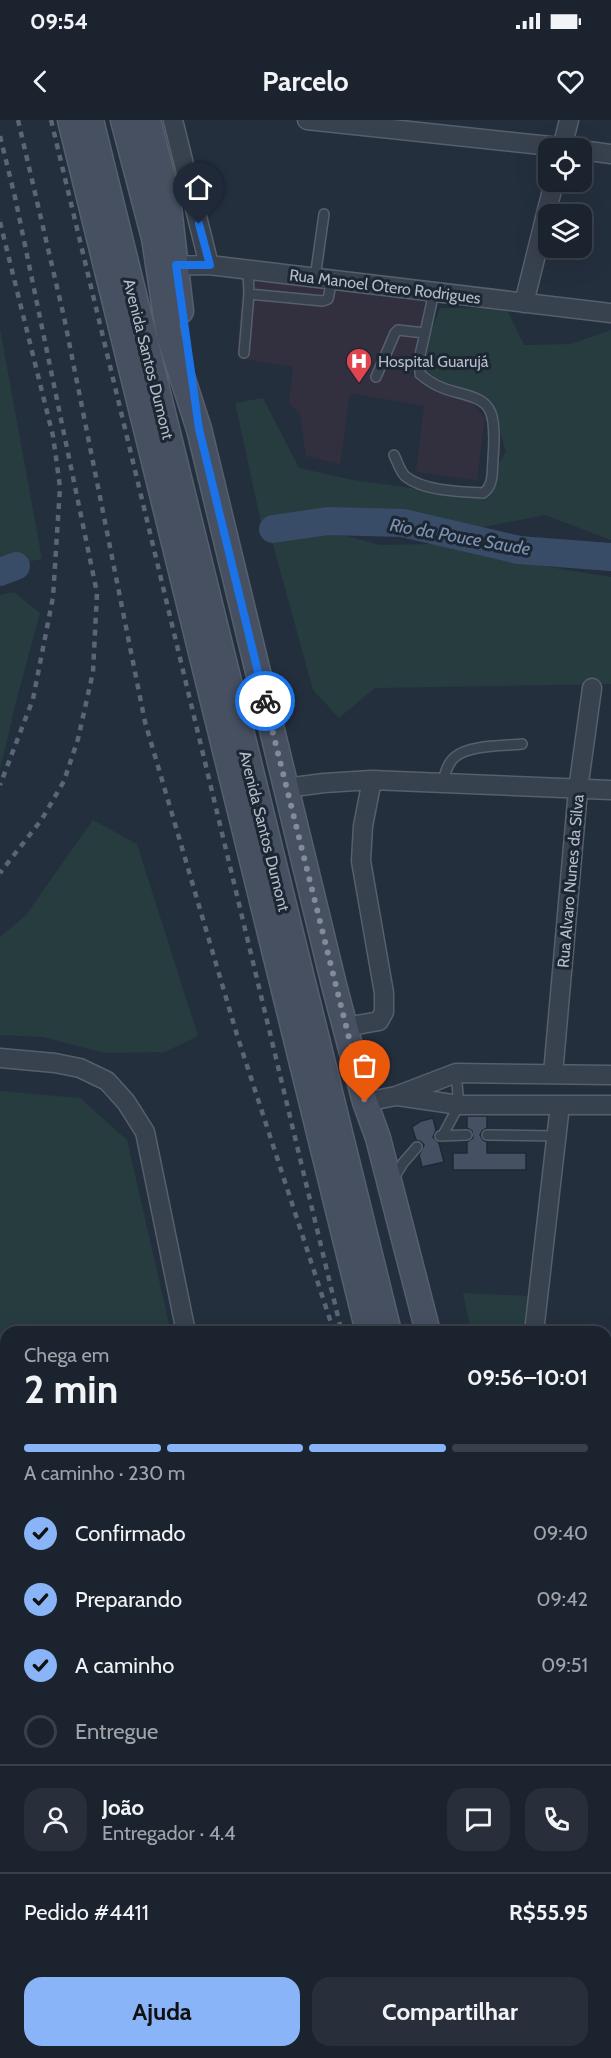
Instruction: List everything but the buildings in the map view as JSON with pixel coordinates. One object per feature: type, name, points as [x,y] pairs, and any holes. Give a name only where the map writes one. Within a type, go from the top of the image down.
[{"type":"main road","name":"Avenida Santos Dumont","points":[[70,120],[367,1326]]},
{"type":"main road","name":"Avenida Santos Dumont","points":[[91,120],[388,1326]]},
{"type":"main road","name":"Avenida Santos Dumont","points":[[123,120],[154,238],[167,265]]},
{"type":"main road","name":"Avenida Santos Dumont","points":[[148,120],[168,198],[168,336],[199,429],[365,1102],[378,1138],[426,1326]]},
{"type":"street","points":[[173,120],[210,265]]},
{"type":"street","points":[[307,120],[538,145]]},
{"type":"street","points":[[564,138],[569,120]]},
{"type":"street","points":[[592,151],[611,154]]},
{"type":"street","points":[[524,303],[552,192]]},
{"type":"street","name":"Rua Manoel Otero Rodrigues","points":[[167,265],[210,265],[611,313]]},
{"type":"street","name":"Rua Alvaro Nunes da Silva","points":[[553,1074],[578,790],[592,688]]},
{"type":"street","points":[[286,788],[372,780],[611,790]]},
{"type":"street","points":[[346,1027],[379,1021],[385,1008],[361,861],[363,826],[372,780]]},
{"type":"street","points":[[0,1058],[56,1063],[80,1068],[107,1081],[126,1102],[145,1132],[185,1326]]},
{"type":"street","points":[[365,1102],[396,1096],[456,1073],[611,1075]]},
{"type":"street","points":[[396,1096],[459,1105],[611,1105]]},
{"type":"street","points":[[535,1326],[560,1105]]},
{"type":"lane","points":[[249,294],[323,301],[328,299],[331,294],[324,279],[324,214]]},
{"type":"lane","points":[[244,353],[249,294],[248,270]]},
{"type":"lane","points":[[394,455],[403,475],[415,482],[436,488],[483,493],[488,490],[491,480],[493,427],[490,410],[483,402],[442,388],[420,374],[420,355],[434,292]]},
{"type":"lane","points":[[376,377],[398,330],[425,333]]},
{"type":"lane","points":[[442,783],[448,766],[455,757],[468,750],[522,744]]},
{"type":"lane","points":[[456,1073],[459,1105],[440,1136],[467,1135]]},
{"type":"lane","points":[[487,1135],[557,1136]]},
{"type":"lane","points":[[390,1183],[417,1147]]},
{"type":"shaded area","name":"Hospital Guarujá","points":[[243,275],[428,297],[411,375],[443,393],[470,400],[485,418],[477,480],[416,472],[424,406],[350,393],[340,464],[306,456],[300,414],[289,403],[293,367],[237,358]]},
{"type":"green space","points":[[440,308],[506,308],[524,345],[571,344],[611,330],[611,540],[545,515],[453,533],[345,514],[261,522],[235,403],[263,398],[299,468],[353,480],[477,497],[506,452],[494,411],[421,369],[427,343]]},
{"type":"green space","points":[[0,329],[42,559],[0,567]]},
{"type":"green space","points":[[328,531],[380,545],[434,544],[611,577],[611,684],[375,688],[339,718],[313,690],[272,541]]},
{"type":"green space","points":[[14,592],[40,613],[0,769],[0,595]]},
{"type":"green space","points":[[93,820],[137,844],[198,1036],[165,1052],[105,1053],[43,1037],[0,1035],[0,937],[26,915]]},
{"type":"green space","points":[[0,1091],[80,1098],[127,1140],[170,1326],[0,1326]]},
{"type":"green space","points":[[463,1293],[528,1296],[526,1326],[470,1326]]},
{"type":"waterway","name":"Rio da Pouce Saude","points":[[273,529],[328,521],[403,523],[519,550],[611,557]]},
{"type":"waterway","name":"Rio da Pouce Saude","points":[[0,572],[16,566]]},
{"type":"railway","points":[[18,120],[64,317],[145,722],[237,1035],[332,1326]]},
{"type":"railway","points":[[51,120],[340,1325]]},
{"type":"railway","points":[[0,136],[15,197],[97,593],[93,672],[78,739],[64,781],[42,819],[0,873]]},
{"type":"railway","points":[[0,222],[53,436],[60,487],[53,597],[33,699],[0,785]]},
{"type":"way so far","points":[[265,701],[365,1102]]},
{"type":"place","name":"Hospital Guarujá","points":[[359,384]]},
{"type":"route","points":[[199,224],[210,265],[176,265],[182,320],[199,429],[265,701]]}]
